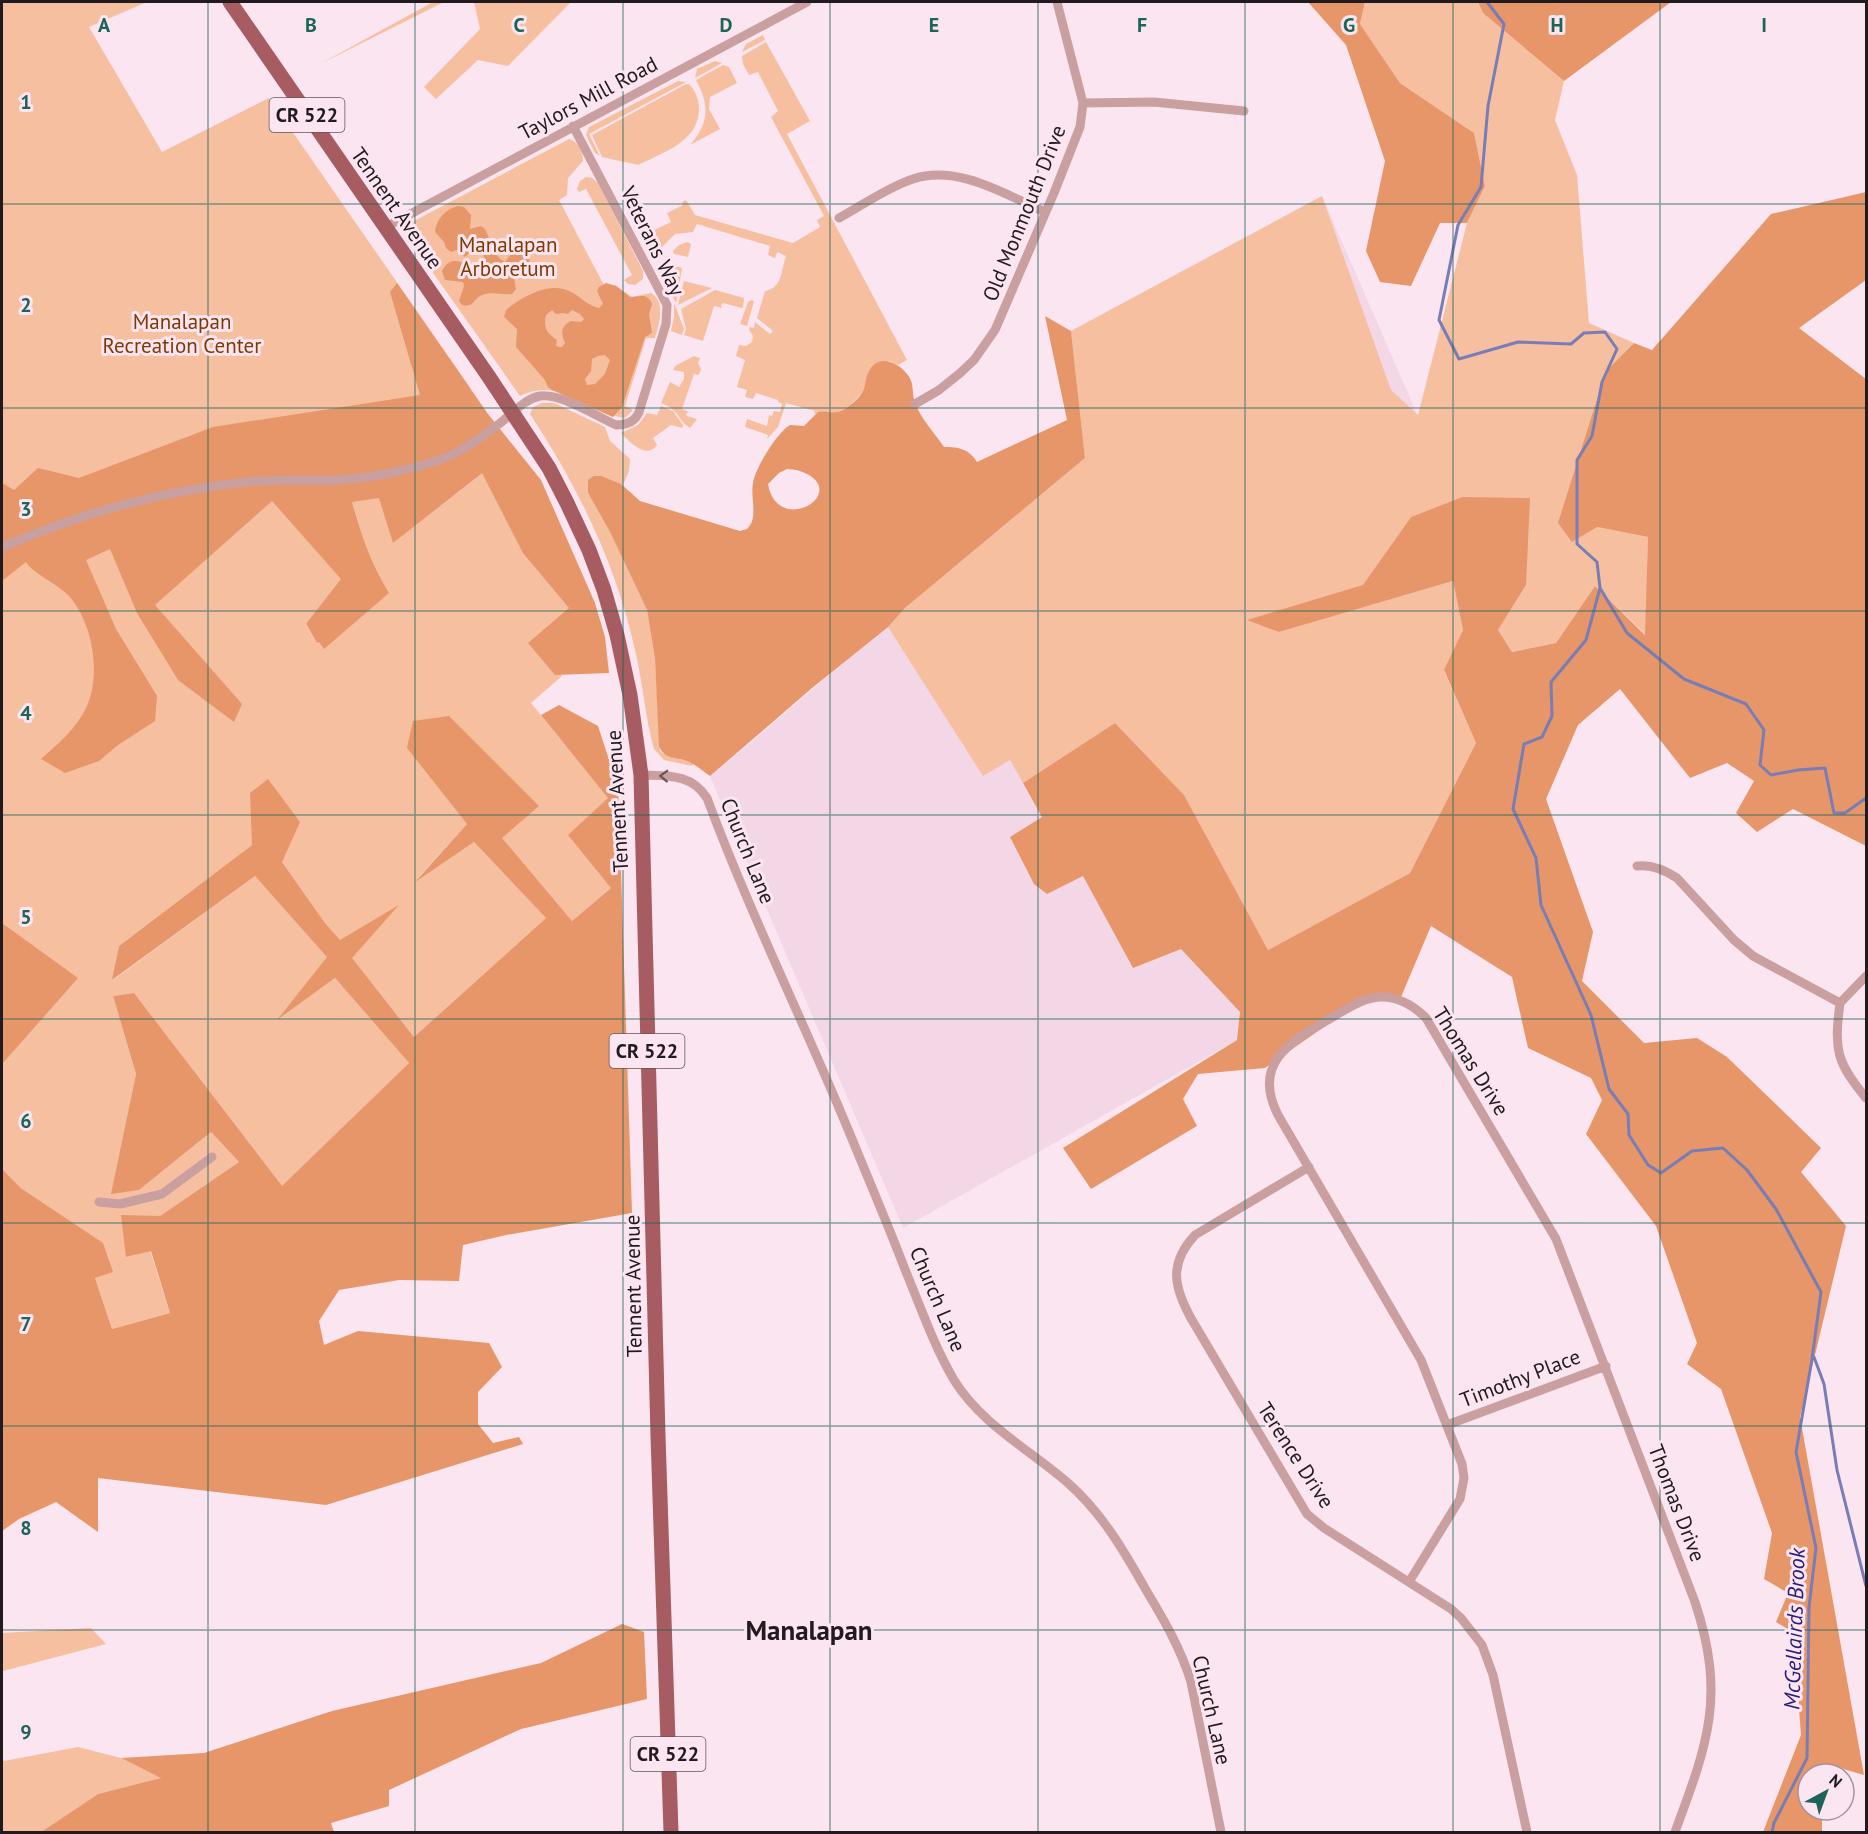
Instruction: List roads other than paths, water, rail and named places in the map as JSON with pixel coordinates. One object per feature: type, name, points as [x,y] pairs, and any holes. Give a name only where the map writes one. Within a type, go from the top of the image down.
[{"type":"main road","name":"Tennent Avenue","points":[[230,2],[549,468],[589,550],[604,590],[625,669],[638,742],[641,775],[670,1833]]},
{"type":"street","name":"Taylors Mill Road","points":[[386,227],[807,2]]},
{"type":"street","name":"Old Monmouth Drive","points":[[915,404],[939,390],[959,374],[987,343],[1002,317],[1080,127],[1083,103],[1057,2]]},
{"type":"street","points":[[1083,103],[1154,102],[1244,111]]},
{"type":"street","name":"Veterans Way","points":[[2,547],[39,531],[108,507],[162,494],[250,482],[369,477],[436,462],[467,446],[531,399],[547,396],[562,399],[616,425],[628,424],[634,420],[639,412],[666,324],[667,309],[665,300],[573,126]]},
{"type":"street","points":[[839,218],[913,179],[930,176],[954,176],[972,180],[1045,212]]},
{"type":"street","name":"Church Lane","points":[[641,775],[681,777],[698,786],[707,798],[783,982],[851,1136],[929,1329],[948,1369],[965,1396],[982,1414],[1090,1503],[1126,1555],[1172,1633],[1191,1682],[1221,1833]]},
{"type":"street","points":[[1637,866],[1650,866],[1666,871],[1677,878],[1734,940],[1753,957],[1840,1002]]},
{"type":"street","points":[[1866,976],[1840,1002],[1836,1042],[1847,1075],[1866,1098]]},
{"type":"street","name":"Thomas Drive","points":[[1409,1582],[1457,1505],[1462,1493],[1464,1478],[1462,1464],[1421,1359],[1278,1115],[1270,1094],[1270,1074],[1280,1054],[1296,1039],[1360,1001],[1385,997],[1398,999],[1410,1005],[1430,1024],[1556,1239],[1682,1565],[1707,1641],[1712,1686],[1709,1728],[1699,1770],[1676,1833]]},
{"type":"street","points":[[99,1202],[120,1204],[162,1194],[212,1157]]},
{"type":"street","name":"Terence Drive","points":[[1309,1167],[1195,1235],[1178,1261],[1176,1281],[1178,1291],[1192,1320],[1307,1514],[1324,1528],[1461,1618],[1475,1634],[1486,1654],[1493,1675],[1527,1833]]},
{"type":"street","name":"Timothy Place","points":[[1447,1425],[1606,1366]]},
{"type":"waterway","name":"McGellairds Brook","points":[[1487,2],[1504,24],[1488,106],[1481,187],[1458,225],[1439,320],[1459,359],[1518,342],[1571,344],[1584,333],[1605,332],[1617,349],[1602,382],[1592,436],[1577,460],[1577,544],[1597,562],[1600,588],[1586,640],[1551,682],[1552,716],[1542,737],[1524,744],[1513,809],[1536,858],[1541,905],[1591,1015],[1609,1089],[1628,1114],[1629,1135],[1648,1165],[1661,1173],[1692,1151],[1723,1148],[1747,1170],[1776,1209],[1821,1292],[1796,1452],[1816,1548],[1809,1607],[1807,1758],[1774,1823],[1772,1832]]},
{"type":"waterway","points":[[1600,588],[1627,633],[1684,679],[1746,704],[1764,730],[1760,765],[1771,775],[1825,768],[1834,813],[1845,813],[1866,798]]},
{"type":"waterway","points":[[1814,1357],[1824,1384],[1837,1470],[1866,1586]]},
{"type":"district","name":"Manalapan","points":[[809,1630]]},
{"type":"park label","name":"Manalapan Arboretum","points":[[508,256]]},
{"type":"park label","name":"Manalapan Recreation Center","points":[[182,333]]}]
